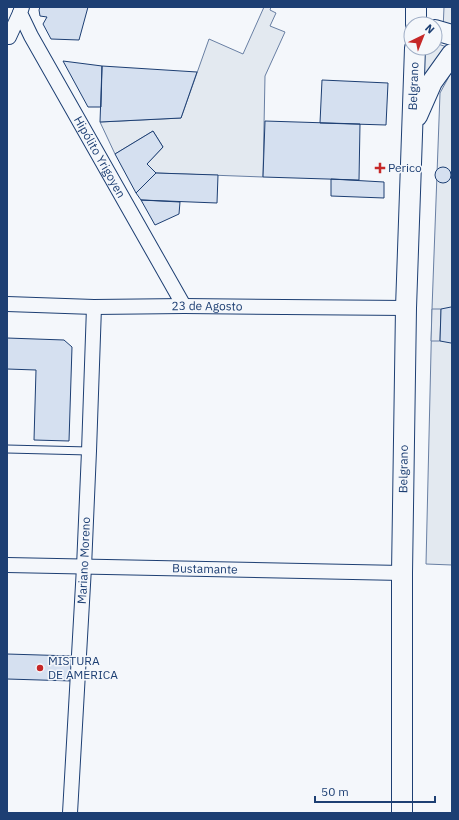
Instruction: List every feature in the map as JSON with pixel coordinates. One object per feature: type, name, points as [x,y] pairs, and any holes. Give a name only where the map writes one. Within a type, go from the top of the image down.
[{"type":"main road","name":"Belgrano","points":[[413,125],[432,82],[452,54]]},
{"type":"main road","name":"Belgrano","points":[[402,813],[402,573],[406,308],[415,56]]},
{"type":"street","name":"Hipólito Yrigoyen","points":[[21,10],[31,36],[184,306]]},
{"type":"street","points":[[21,10],[8,37],[31,36]]},
{"type":"street","name":"23 de Agosto","points":[[7,304],[94,307],[184,306],[406,308]]},
{"type":"street","name":"Mariano Moreno","points":[[70,813],[84,567],[94,307]]},
{"type":"street","name":"Bustamante","points":[[7,565],[402,573]]},
{"type":"lane","points":[[7,449],[89,451]]},
{"type":"shaded area","points":[[264,7],[271,7],[270,10],[276,13],[270,26],[285,32],[265,76],[263,177],[156,173],[147,164],[163,147],[153,131],[115,154],[100,122],[181,118],[209,39],[243,54]]},
{"type":"shaded area","points":[[444,7],[452,7],[452,31],[443,30]]},
{"type":"shaded area","points":[[443,46],[447,47],[443,53]]},
{"type":"shaded area","points":[[419,56],[441,56],[419,86]]},
{"type":"shaded area","points":[[452,71],[452,565],[426,564],[432,309],[440,93]]},
{"type":"shaded area","points":[[432,309],[441,309],[440,341],[431,341]]},
{"type":"building","points":[[40,7],[88,7],[79,40],[51,39],[43,24],[47,17],[40,16]]},
{"type":"building","points":[[63,61],[102,66],[101,107],[88,107]]},
{"type":"building","points":[[102,66],[197,72],[181,118],[100,122]]},
{"type":"building","points":[[322,80],[388,83],[386,125],[320,123]]},
{"type":"building","points":[[265,121],[360,124],[359,180],[263,177]]},
{"type":"building","points":[[153,131],[163,147],[147,164],[156,173],[136,193],[115,154]]},
{"type":"building","points":[[443,167],[450,172],[451,175],[446,182],[443,183],[436,178],[435,175],[440,168]]},
{"type":"building","points":[[156,173],[218,175],[217,203],[141,200],[136,193]]},
{"type":"building","points":[[331,179],[384,182],[384,198],[331,196]]},
{"type":"building","points":[[141,200],[180,202],[179,214],[155,225]]},
{"type":"building","points":[[452,307],[452,343],[440,341],[441,309]]},
{"type":"building","points":[[7,338],[64,340],[72,347],[69,441],[34,440],[36,370],[7,369]]},
{"type":"building","name":"MISTURA DE AMERICA","points":[[7,654],[73,656],[73,681],[7,679]]},
{"type":"place","name":"Perico","points":[[380,168]]},
{"type":"place","name":"MISTURA DE AMERICA","points":[[40,668]]}]
